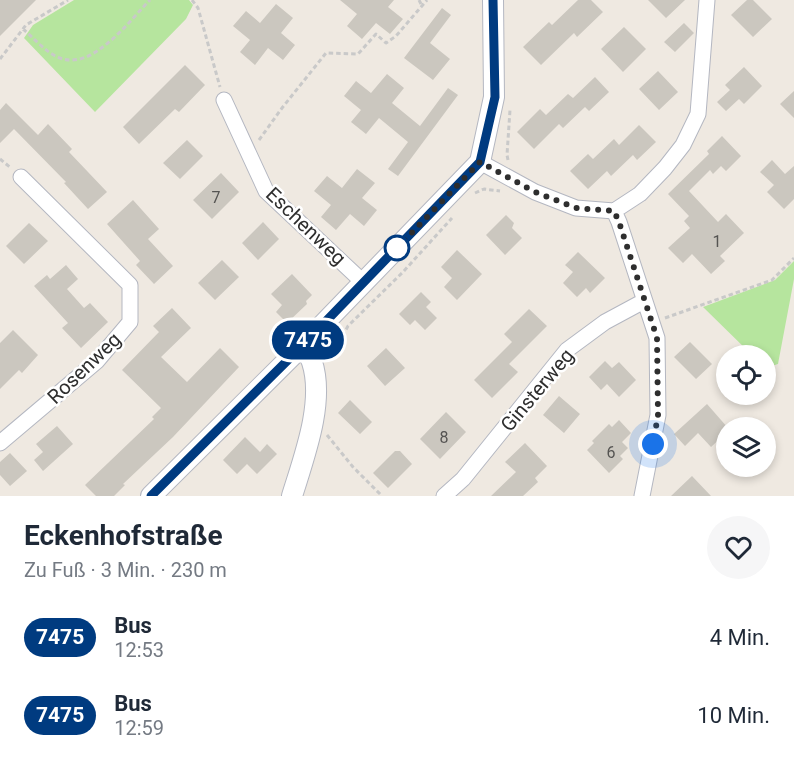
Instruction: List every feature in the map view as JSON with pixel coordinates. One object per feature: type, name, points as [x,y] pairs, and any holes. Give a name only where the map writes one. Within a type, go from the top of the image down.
[{"type":"street","points":[[151,496],[302,346],[480,162],[495,97],[493,0]]},
{"type":"street","points":[[480,162],[521,185],[576,208],[614,211],[640,194],[683,145],[698,114],[707,0]]},
{"type":"street","name":"Eschenweg","points":[[224,100],[266,191],[364,283]]},
{"type":"street","name":"Rosenweg","points":[[0,443],[97,361],[130,322],[130,285],[21,177]]},
{"type":"street","points":[[614,211],[657,338],[658,415],[642,496]]},
{"type":"street","name":"Ginsterweg","points":[[444,496],[463,479],[567,350],[605,322],[644,301]]},
{"type":"street","points":[[292,496],[308,442],[316,394],[312,360],[302,346]]},
{"type":"path","points":[[0,59],[23,29],[68,0]]},
{"type":"path","points":[[23,29],[60,58],[78,59],[104,46],[150,0]]},
{"type":"path","points":[[192,0],[198,8],[224,100]]},
{"type":"path","points":[[419,0],[422,6]]},
{"type":"path","points":[[249,155],[282,108],[326,53],[358,54],[376,34],[386,43],[396,36],[427,0]]},
{"type":"path","points":[[469,199],[484,189],[508,192],[521,185]]},
{"type":"path","points":[[332,356],[348,326],[403,272],[457,212]]},
{"type":"path","points":[[652,323],[772,280],[794,258]]},
{"type":"path","points":[[325,433],[382,496]]},
{"type":"green space","points":[[74,0],[189,0],[193,5],[186,19],[95,112],[24,38],[33,25]]},
{"type":"green space","points":[[794,261],[794,279],[778,364],[776,365],[776,345],[742,345],[703,307],[775,280]]},
{"type":"building","points":[[0,0],[36,0],[0,36]]},
{"type":"building","points":[[340,0],[394,0],[388,7],[403,19],[390,34],[376,23],[362,39],[347,26],[357,14]]},
{"type":"building","points":[[578,0],[591,0],[603,12],[577,37],[574,33],[541,65],[523,47],[549,22],[552,25]]},
{"type":"building","points":[[648,0],[685,0],[666,18]]},
{"type":"building","points":[[747,0],[753,0],[772,19],[753,37],[731,15]]},
{"type":"building","points":[[276,4],[293,18],[281,33],[295,45],[283,60],[268,48],[255,65],[240,52],[250,40],[233,26],[246,11],[260,23]]},
{"type":"building","points":[[442,8],[451,15],[430,43],[450,59],[433,80],[404,58]]},
{"type":"building","points":[[684,23],[694,33],[675,52],[664,42]]},
{"type":"building","points":[[624,27],[646,49],[623,72],[601,49]]},
{"type":"building","points":[[185,65],[205,85],[179,112],[175,109],[139,144],[123,127]]},
{"type":"building","points":[[744,67],[762,86],[744,104],[739,99],[726,111],[717,102],[730,90],[725,85]]},
{"type":"building","points":[[658,71],[678,92],[659,110],[639,89]]},
{"type":"building","points":[[387,74],[404,88],[392,103],[420,126],[448,88],[458,95],[398,176],[388,169],[408,142],[379,118],[366,134],[351,122],[361,110],[344,96],[356,81],[371,93]]},
{"type":"building","points":[[595,77],[609,92],[589,111],[585,107],[563,128],[559,124],[534,149],[517,132],[540,109],[546,115],[568,94],[573,98]]},
{"type":"building","points":[[794,91],[794,118],[780,104]]},
{"type":"building","points":[[6,103],[38,135],[48,124],[72,149],[69,152],[107,192],[88,209],[64,183],[66,182],[14,129],[0,143],[0,110]]},
{"type":"building","points":[[639,125],[656,142],[637,160],[633,155],[611,176],[607,171],[588,189],[570,171],[588,154],[593,159],[614,139],[619,145]]},
{"type":"building","points":[[722,136],[741,156],[726,171],[721,166],[713,174],[710,170],[689,191],[718,222],[726,214],[744,233],[720,256],[725,261],[711,274],[692,254],[683,263],[668,248],[690,228],[684,221],[689,216],[668,194],[709,154],[707,151]]},
{"type":"building","points":[[187,140],[203,156],[180,179],[163,163]]},
{"type":"building","points":[[772,160],[785,174],[794,166],[794,199],[784,209],[767,192],[774,185],[760,172]]},
{"type":"building","points":[[357,169],[375,183],[362,198],[377,210],[364,226],[350,214],[336,230],[321,217],[331,205],[314,191],[327,176],[342,188]]},
{"type":"building","points":[[221,173],[239,192],[212,219],[193,200]]},
{"type":"building","points":[[133,200],[159,229],[148,239],[173,266],[154,284],[136,265],[140,261],[107,224]]},
{"type":"building","points":[[506,215],[514,223],[512,228],[522,238],[505,255],[486,235]]},
{"type":"building","points":[[263,222],[279,239],[258,260],[242,243]]},
{"type":"building","points":[[29,223],[48,241],[24,264],[6,246]]},
{"type":"building","points":[[457,250],[482,274],[457,300],[444,287],[452,278],[441,267]]},
{"type":"building","points":[[578,252],[605,278],[590,293],[586,288],[577,297],[563,283],[573,272],[565,265]]},
{"type":"building","points":[[222,260],[239,277],[215,300],[198,283]]},
{"type":"building","points":[[66,265],[78,279],[67,289],[84,308],[90,303],[108,322],[81,348],[62,328],[68,323],[34,286],[47,275],[50,279]]},
{"type":"building","points":[[292,274],[312,295],[306,301],[307,304],[287,323],[276,312],[282,305],[271,294]]},
{"type":"building","points":[[421,292],[431,302],[426,307],[437,318],[425,330],[415,320],[410,325],[399,314]]},
{"type":"building","points":[[172,308],[191,328],[161,357],[187,382],[220,348],[239,367],[173,437],[123,484],[125,485],[114,496],[96,496],[85,485],[154,419],[152,417],[161,408],[122,370],[159,332],[153,326]]},
{"type":"building","points":[[529,309],[547,326],[509,364],[518,372],[492,398],[474,380],[512,342],[504,334]]},
{"type":"building","points":[[13,330],[38,355],[22,373],[19,370],[0,389],[0,343]]},
{"type":"building","points":[[690,342],[712,364],[696,379],[674,357]]},
{"type":"building","points":[[386,348],[405,368],[385,386],[367,366]]},
{"type":"building","points":[[605,361],[612,368],[619,362],[636,380],[619,397],[607,384],[601,390],[589,377]]},
{"type":"building","points":[[559,396],[580,414],[564,433],[543,415]]},
{"type":"building","points":[[350,400],[372,422],[360,434],[338,413]]},
{"type":"building","points":[[707,404],[718,417],[716,417],[716,442],[711,447],[698,433],[685,446],[674,434]]},
{"type":"building","points":[[446,412],[466,432],[440,459],[420,439]]},
{"type":"building","points":[[619,420],[631,433],[622,442],[628,448],[620,456],[623,459],[609,473],[587,450],[594,443],[592,441],[609,424],[612,427]]},
{"type":"building","points":[[57,426],[73,444],[43,471],[34,460],[43,452],[36,444]]},
{"type":"building","points":[[245,437],[260,452],[267,444],[277,454],[257,474],[247,464],[237,474],[223,460]]},
{"type":"building","points":[[525,443],[547,466],[535,478],[538,482],[523,496],[491,496],[516,472],[505,462]]},
{"type":"building","points":[[395,451],[400,451],[412,464],[388,488],[373,473]]},
{"type":"building","points":[[10,453],[27,471],[10,486],[0,475],[0,462]]},
{"type":"building","points":[[692,476],[711,496],[671,496]]},
{"type":"bus line","name":"7475","points":[[151,496],[302,346],[480,162],[495,97],[493,0]]},
{"type":"route","points":[[397,248],[480,162],[535,192],[576,208],[614,211],[657,338],[658,415],[653,444]]}]
